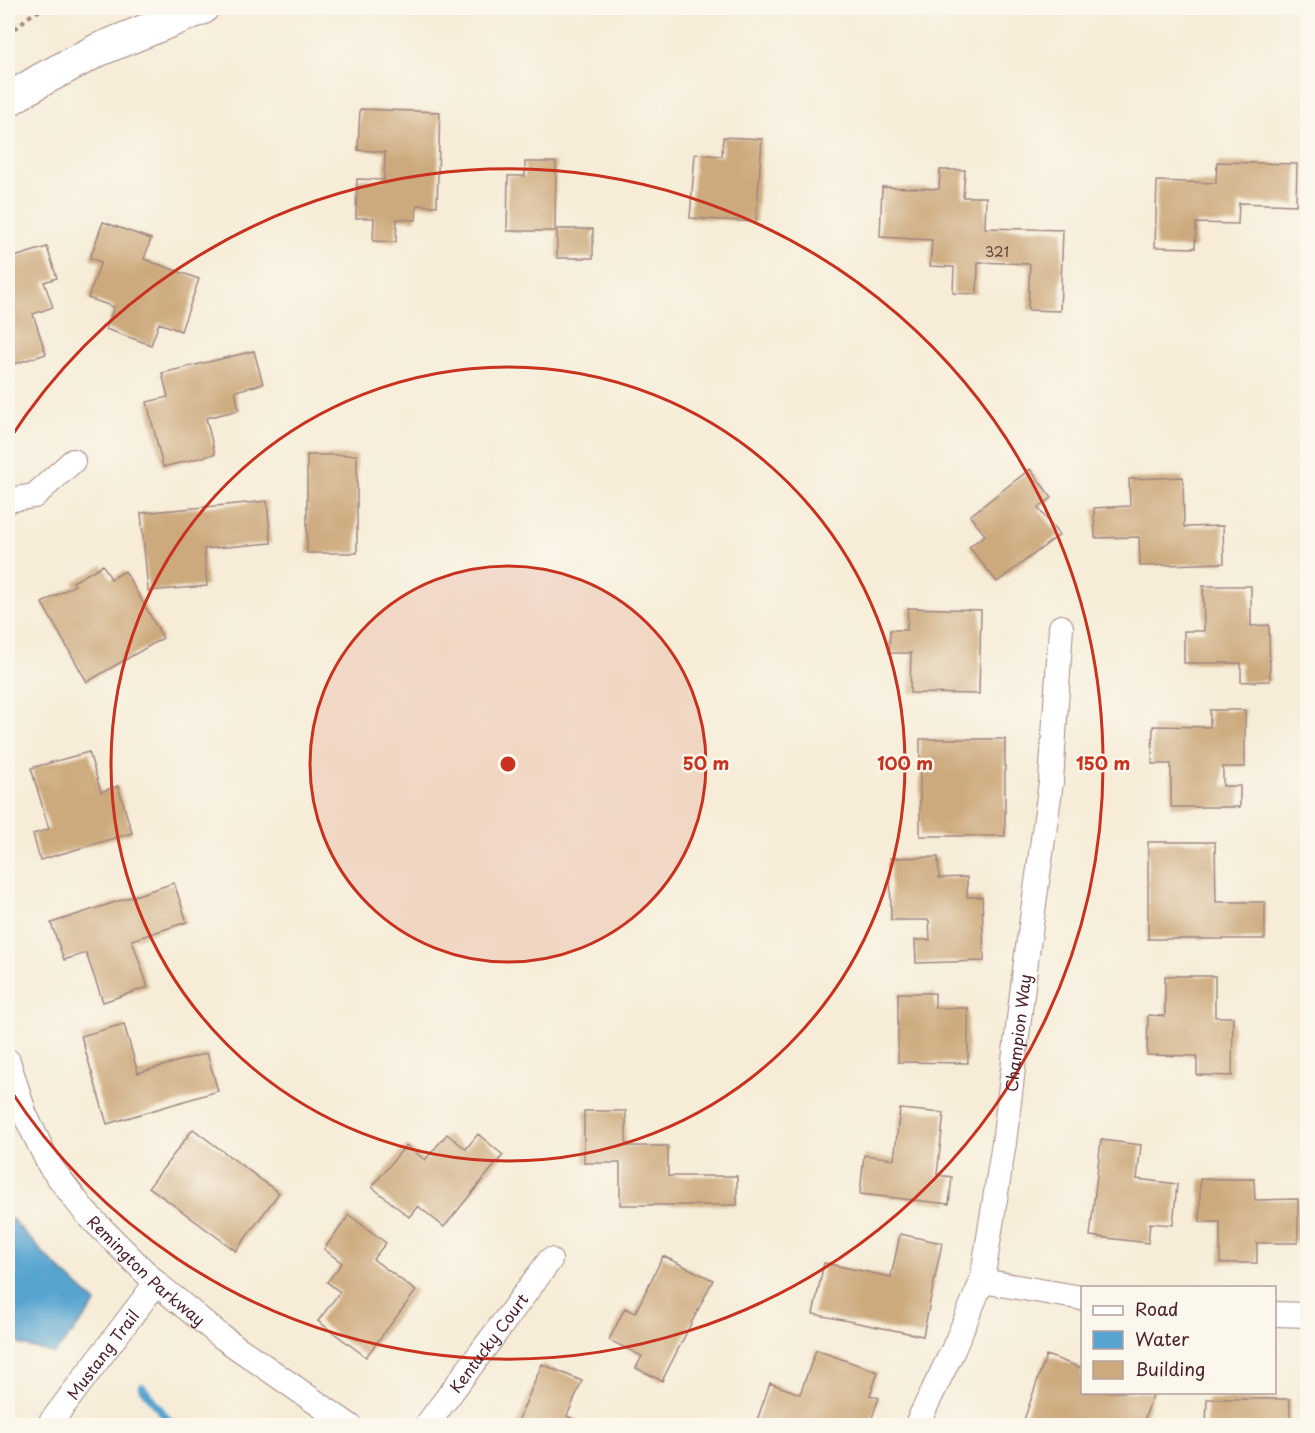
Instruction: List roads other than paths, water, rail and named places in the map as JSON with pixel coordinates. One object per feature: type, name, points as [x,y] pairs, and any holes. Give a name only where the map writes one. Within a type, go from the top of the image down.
[{"type":"main road","points":[[8,100],[98,50],[202,8]]},
{"type":"street","points":[[8,500],[34,496],[73,461]]},
{"type":"street","name":"Champion Way","points":[[916,1425],[953,1350],[982,1281],[1004,1143],[1051,782],[1061,627]]},
{"type":"street","name":"Remington Parkway","points":[[8,1061],[26,1115],[50,1166],[85,1212],[156,1283],[222,1337],[350,1425]]},
{"type":"street","name":"Kentucky Court","points":[[426,1425],[550,1260]]},
{"type":"street","points":[[982,1281],[1081,1298]]},
{"type":"street","name":"Mustang Trail","points":[[48,1425],[156,1283]]},
{"type":"street","points":[[1276,1314],[1308,1315]]},
{"type":"water","points":[[8,1215],[47,1257],[96,1303],[54,1354],[8,1341]]},
{"type":"waterway","points":[[142,1387],[173,1426]]}]
